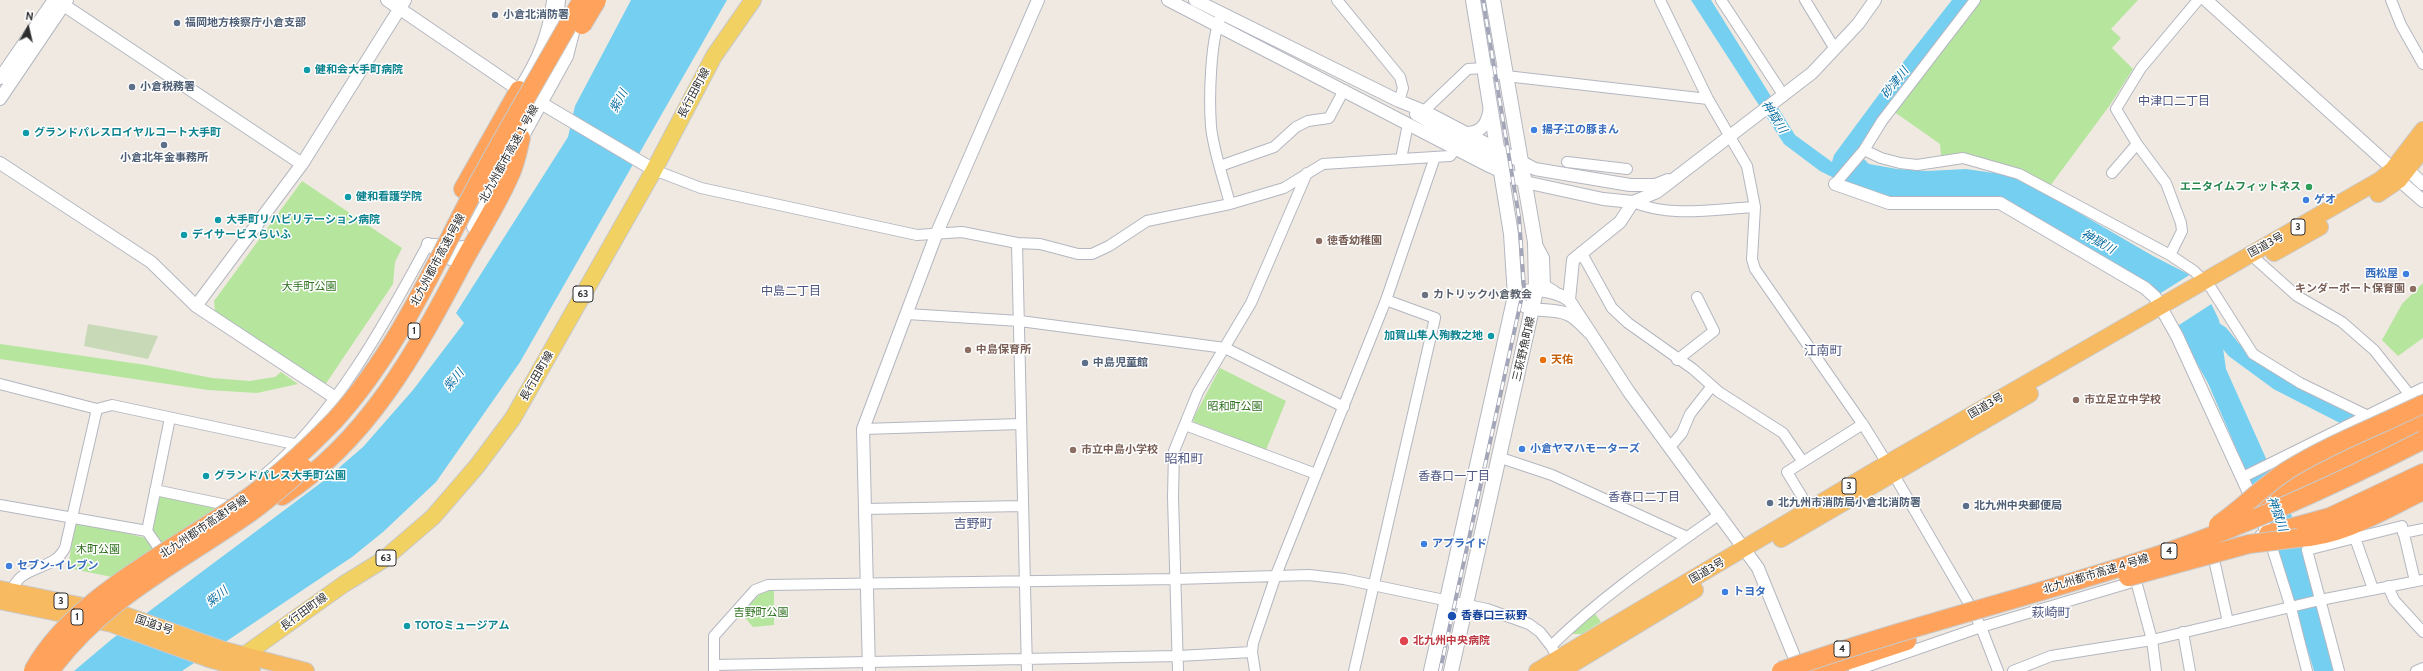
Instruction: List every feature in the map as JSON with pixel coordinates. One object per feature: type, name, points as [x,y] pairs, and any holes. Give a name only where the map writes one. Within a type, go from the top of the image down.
[{"type":"highway","name":"北九州都市高速1号線","points":[[34,671],[61,634],[85,609],[266,484],[294,460],[336,418],[357,394],[392,343],[477,186],[582,0]]},
{"type":"highway","name":"北九州都市高速１号線","points":[[50,671],[72,643],[97,617],[141,585],[251,512],[278,491],[326,446],[367,400],[418,324],[489,191],[596,0]]},
{"type":"highway","points":[[266,484],[315,432],[367,364],[463,189],[524,94]]},
{"type":"highway","name":"国道3号","points":[[2400,173],[2423,130]]},
{"type":"highway","points":[[141,585],[174,567],[285,494],[314,473],[352,438],[400,374],[425,334],[510,175],[521,138]]},
{"type":"highway","name":"国道3号","points":[[1537,671],[1557,658],[1748,553],[1890,468],[2400,173],[2423,149]]},
{"type":"highway","points":[[2164,553],[2213,528],[2233,515],[2277,478],[2298,464],[2419,401]]},
{"type":"highway","points":[[2259,504],[2305,479],[2423,423]]},
{"type":"highway","name":"北九州都市高速４号線","points":[[1782,671],[1869,641],[2164,553],[2275,509],[2423,440]]},
{"type":"highway","name":"北九州都市高速４号線","points":[[1816,671],[1907,641],[2132,579],[2284,519],[2423,453]]},
{"type":"highway","points":[[2272,533],[2330,517],[2423,473]]},
{"type":"highway","points":[[2132,579],[2249,544],[2328,534],[2349,526],[2423,491]]},
{"type":"highway","name":"国道3号","points":[[3,599],[93,613],[243,656],[306,671]]},
{"type":"highway","name":"国道3号","points":[[117,619],[227,668],[252,671]]},
{"type":"main road","name":"長行田町線","points":[[227,668],[344,584],[383,560],[433,517],[467,477],[513,418],[648,166],[714,56],[754,0]]},
{"type":"main road","name":"三萩野魚町線","points":[[1431,671],[1514,296],[1511,234],[1473,0]]},
{"type":"main road","name":"三萩野魚町線","points":[[1451,671],[1536,291],[1535,242],[1493,0]]},
{"type":"street","points":[[387,0],[402,5],[524,94],[648,166],[701,188],[917,235],[936,235],[962,232],[1017,243],[1040,244],[1078,254],[1092,254],[1109,246],[1147,221],[1230,204],[1284,188],[1323,164],[1450,156],[1456,149]]},
{"type":"street","points":[[93,613],[168,560],[236,516],[278,483],[315,448],[351,409],[389,360],[454,243],[524,94],[544,44],[553,0]]},
{"type":"street","points":[[524,94],[550,58],[558,28],[559,0]]},
{"type":"street","points":[[428,244],[446,258],[455,260],[567,56],[574,32],[579,0]]},
{"type":"street","points":[[869,667],[863,429],[936,235],[1038,0]]},
{"type":"street","points":[[1168,0],[1456,149],[1499,161],[1523,173],[1543,170],[1630,185],[1656,185],[1673,179]]},
{"type":"street","points":[[1195,0],[1399,101],[1424,111],[1468,133],[1499,161]]},
{"type":"street","points":[[1336,0],[1400,77],[1403,88],[1399,101]]},
{"type":"street","points":[[1660,0],[1708,99],[1731,136],[1747,166],[1755,207],[1752,258],[1755,269],[1863,424],[1890,468],[1981,627],[1998,671]]},
{"type":"street","points":[[1721,0],[1781,99]]},
{"type":"street","points":[[1805,0],[1835,49]]},
{"type":"street","points":[[1529,206],[1533,196],[1539,194],[1611,207],[1633,202],[1653,194],[1781,99],[1812,73],[1858,24],[1875,0]]},
{"type":"street","points":[[1975,0],[1882,121],[1864,150],[1835,184],[1889,203],[2000,203],[2144,288],[2165,309],[2243,477],[2259,504],[2272,533],[2307,671]]},
{"type":"street","points":[[2170,256],[2182,231],[2181,223],[2166,183],[2137,144],[2116,109],[2141,68],[2198,0]]},
{"type":"street","points":[[2206,0],[2400,173],[2423,201]]},
{"type":"street","points":[[2391,0],[2401,25],[2423,64]]},
{"type":"street","points":[[61,1],[302,164]]},
{"type":"street","points":[[0,78],[61,1]]},
{"type":"street","points":[[0,99],[61,1]]},
{"type":"street","points":[[196,306],[302,164],[402,5]]},
{"type":"street","points":[[1222,14],[1216,25],[1213,48],[1211,127],[1230,204]]},
{"type":"street","points":[[1424,111],[1468,69],[1483,68],[1506,76],[1708,99]]},
{"type":"street","points":[[1220,166],[1274,147],[1296,127],[1308,122],[1329,118],[1344,90]]},
{"type":"street","points":[[1399,101],[1429,123],[1523,173],[1588,189],[1616,201],[1633,202]]},
{"type":"street","points":[[1468,133],[1479,130],[1485,124],[1490,107]]},
{"type":"street","points":[[1401,159],[1408,124]]},
{"type":"street","points":[[2112,173],[2137,144]]},
{"type":"street","points":[[1864,150],[1881,158],[1917,165],[1963,158],[2019,174],[2170,256],[2194,271],[2206,285],[2253,354],[2300,383],[2368,416]]},
{"type":"street","points":[[1255,671],[1252,652],[1253,643],[1276,574],[1386,300],[1435,157]]},
{"type":"street","points":[[0,163],[151,262],[196,306],[334,397]]},
{"type":"street","points":[[1575,176],[1572,163],[1627,168]]},
{"type":"street","points":[[1543,170],[1564,180],[1619,190],[1633,202],[1649,209],[1669,211],[1755,207]]},
{"type":"street","points":[[1178,671],[1173,497],[1174,451],[1198,392],[1250,303],[1307,173]]},
{"type":"street","points":[[2400,173],[2423,184]]},
{"type":"street","points":[[1569,300],[1571,264],[1581,252],[1620,222],[1633,202]]},
{"type":"street","points":[[1535,242],[1543,258],[1544,286],[1569,300],[1670,447],[1758,568],[1800,671]]},
{"type":"street","points":[[428,244],[454,243]]},
{"type":"street","points":[[1017,243],[1027,671]]},
{"type":"street","points":[[227,505],[265,474],[295,444],[334,397],[368,349],[428,244]]},
{"type":"street","points":[[1581,252],[1612,308],[1677,360],[1693,369],[1712,386],[1783,433],[1803,462]]},
{"type":"street","points":[[2253,258],[2297,296],[2342,322],[2374,350],[2419,401]]},
{"type":"street","points":[[1554,292],[1521,292],[1514,296],[1519,305],[1568,314],[1591,334]]},
{"type":"street","points":[[1677,360],[1714,331],[1697,297]]},
{"type":"street","points":[[1354,671],[1435,318],[1386,300]]},
{"type":"street","points":[[907,314],[1020,321],[1225,348],[1344,406]]},
{"type":"street","points":[[368,349],[389,360]]},
{"type":"street","points":[[0,384],[97,409],[112,405],[315,448]]},
{"type":"street","points":[[1670,447],[1682,433],[1690,414],[1712,386]]},
{"type":"street","points":[[2419,401],[2423,388]]},
{"type":"street","points":[[2243,477],[2368,416],[2419,401]]},
{"type":"street","points":[[3,599],[22,576],[60,558],[65,548],[97,409]]},
{"type":"street","points":[[147,531],[170,418]]},
{"type":"street","points":[[863,429],[1021,424]]},
{"type":"street","points":[[1813,514],[1787,472],[1863,424]]},
{"type":"street","points":[[1185,425],[1316,474]]},
{"type":"street","points":[[1498,457],[1552,475],[1688,537]]},
{"type":"street","points":[[155,490],[227,505],[236,516]]},
{"type":"street","points":[[0,505],[73,516],[147,531],[168,560]]},
{"type":"street","points":[[865,509],[1023,506]]},
{"type":"street","points":[[1252,652],[1178,656],[1027,659],[869,667],[714,668],[714,636],[755,590],[768,585],[1176,579],[1276,574],[1309,575],[1373,586],[1487,609],[1517,618],[1540,632],[1557,658],[1638,572],[1720,514]]},
{"type":"street","points":[[2013,671],[2051,656],[2152,640],[2320,600],[2419,580],[2402,526],[2307,550],[2320,600],[2340,671]]},
{"type":"street","points":[[2403,533],[2423,529]]},
{"type":"street","points":[[1854,671],[1981,627],[2272,533]]},
{"type":"street","points":[[2355,538],[2373,589]]},
{"type":"street","points":[[2215,564],[2228,622]]},
{"type":"street","points":[[2132,579],[2152,640],[2156,671]]},
{"type":"street","points":[[2388,586],[2394,600],[2423,632]]},
{"type":"street","points":[[2183,632],[2190,671]]},
{"type":"street","points":[[2416,671],[2423,668]]},
{"type":"green space","points":[[1980,0],[2138,0],[2111,29],[2121,38],[2112,48],[2133,69],[2110,105],[2050,186],[2011,167],[1984,159],[1941,156],[1940,144],[1893,111]]},
{"type":"green space","name":"大手町公園","points":[[302,181],[402,248],[395,262],[393,284],[325,385],[215,311],[214,301]]},
{"type":"green space","points":[[2423,283],[2423,338],[2398,356],[2382,340],[2402,304]]},
{"type":"green space","points":[[88,324],[158,336],[148,359],[84,346]]},
{"type":"green space","points":[[0,344],[146,365],[212,378],[250,381],[275,377],[281,372],[298,384],[257,393],[208,390],[0,359]]},
{"type":"green space","name":"昭和町公園","points":[[1220,368],[1286,401],[1266,450],[1194,422],[1193,419]]},
{"type":"green space","name":"木町公園","points":[[159,493],[224,507],[112,577],[68,568],[75,521],[146,538]]},
{"type":"green space","name":"吉野町公園","points":[[774,590],[774,625],[753,627],[741,613],[762,592]]},
{"type":"green space","points":[[1593,611],[1601,622],[1582,634],[1567,634]]},
{"type":"water","name":"紫川","points":[[631,0],[727,0],[520,362],[436,482],[383,532],[352,557],[182,671],[74,671],[112,639],[326,479],[363,447],[413,390],[464,323],[456,313],[568,137],[575,106]]},
{"type":"water","points":[[1691,0],[1711,0],[1795,135],[1832,162],[1834,155],[1897,70],[1952,0],[1969,0],[1859,154],[1869,164],[1897,169],[1927,171],[1966,169],[2001,174],[2026,182],[2153,256],[2190,275],[2207,295],[2219,320],[2226,369],[2294,521],[2336,671],[2314,671],[2284,571],[2242,462],[2208,383],[2158,295],[1993,198],[1887,197],[1862,192],[1820,171],[1784,144]]},
{"type":"pier","points":[[2191,274],[2208,293],[2213,303],[2176,327],[2156,296]]},
{"type":"waterway","points":[[2203,322],[2221,334],[2234,350],[2279,383],[2367,428]]},
{"type":"railway","points":[[1440,671],[1524,287],[1519,217],[1483,0]]},
{"type":"place","name":"小倉北消防署","points":[[495,15]]},
{"type":"place","name":"福岡地方検察庁小倉支部","points":[[177,23]]},
{"type":"place","name":"健和会大手町病院","points":[[307,70]]},
{"type":"place","name":"小倉税務署","points":[[132,87]]},
{"type":"place","name":"揚子江の豚まん","points":[[1534,130]]},
{"type":"place","name":"グランドパレスロイヤルコート大手町","points":[[26,133]]},
{"type":"place","name":"小倉北年金事務所","points":[[164,145]]},
{"type":"place","name":"エニタイムフィットネス","points":[[2309,187]]},
{"type":"place","name":"健和看護学院","points":[[348,197]]},
{"type":"place","name":"ゲオ","points":[[2306,200]]},
{"type":"place","name":"大手町リハビリテーション病院","points":[[218,220]]},
{"type":"place","name":"デイサービスらいふ","points":[[184,235]]},
{"type":"place","name":"徳香幼稚園","points":[[1319,241]]},
{"type":"place","name":"西松屋","points":[[2406,274]]},
{"type":"place","name":"キンダーポート保育園","points":[[2413,289]]},
{"type":"place","name":"カトリック小倉教会","points":[[1425,295]]},
{"type":"place","name":"加賀山隼人殉教之地","points":[[1491,336]]},
{"type":"place","name":"中島保育所","points":[[968,350]]},
{"type":"place","name":"天佑","points":[[1543,360]]},
{"type":"place","name":"中島児童館","points":[[1085,363]]},
{"type":"place","name":"市立足立中学校","points":[[2076,400]]},
{"type":"place","name":"小倉ヤマハモーターズ","points":[[1522,449]]},
{"type":"place","name":"市立中島小学校","points":[[1073,450]]},
{"type":"place","name":"グランドパレス大手町公園","points":[[206,476]]},
{"type":"place","name":"北九州市消防局小倉北消防署","points":[[1770,503]]},
{"type":"place","name":"北九州中央郵便局","points":[[1966,506]]},
{"type":"place","name":"アプライド","points":[[1424,544]]},
{"type":"place","name":"セブン-イレブン","points":[[9,566]]},
{"type":"place","name":"トヨタ","points":[[1725,592]]},
{"type":"place","name":"香春口三萩野","points":[[1452,616]]},
{"type":"place","name":"TOTOミュージアム","points":[[407,626]]},
{"type":"place","name":"北九州中央病院","points":[[1404,641]]},
{"type":"district","name":"中津口二丁目","points":[[2174,101]]},
{"type":"district","name":"中島二丁目","points":[[791,291]]},
{"type":"district","name":"江南町","points":[[1823,351]]},
{"type":"district","name":"昭和町","points":[[1184,459]]},
{"type":"district","name":"香春口一丁目","points":[[1454,476]]},
{"type":"district","name":"香春口二丁目","points":[[1644,497]]},
{"type":"district","name":"吉野町","points":[[973,524]]},
{"type":"district","name":"萩崎町","points":[[2051,613]]},
{"type":"water label","name":"砂津川","points":[[1895,83]]},
{"type":"water label","name":"神獄川","points":[[1774,117]]},
{"type":"water label","name":"神獄川","points":[[2098,242]]},
{"type":"water label","name":"神獄川","points":[[2277,514]]}]
